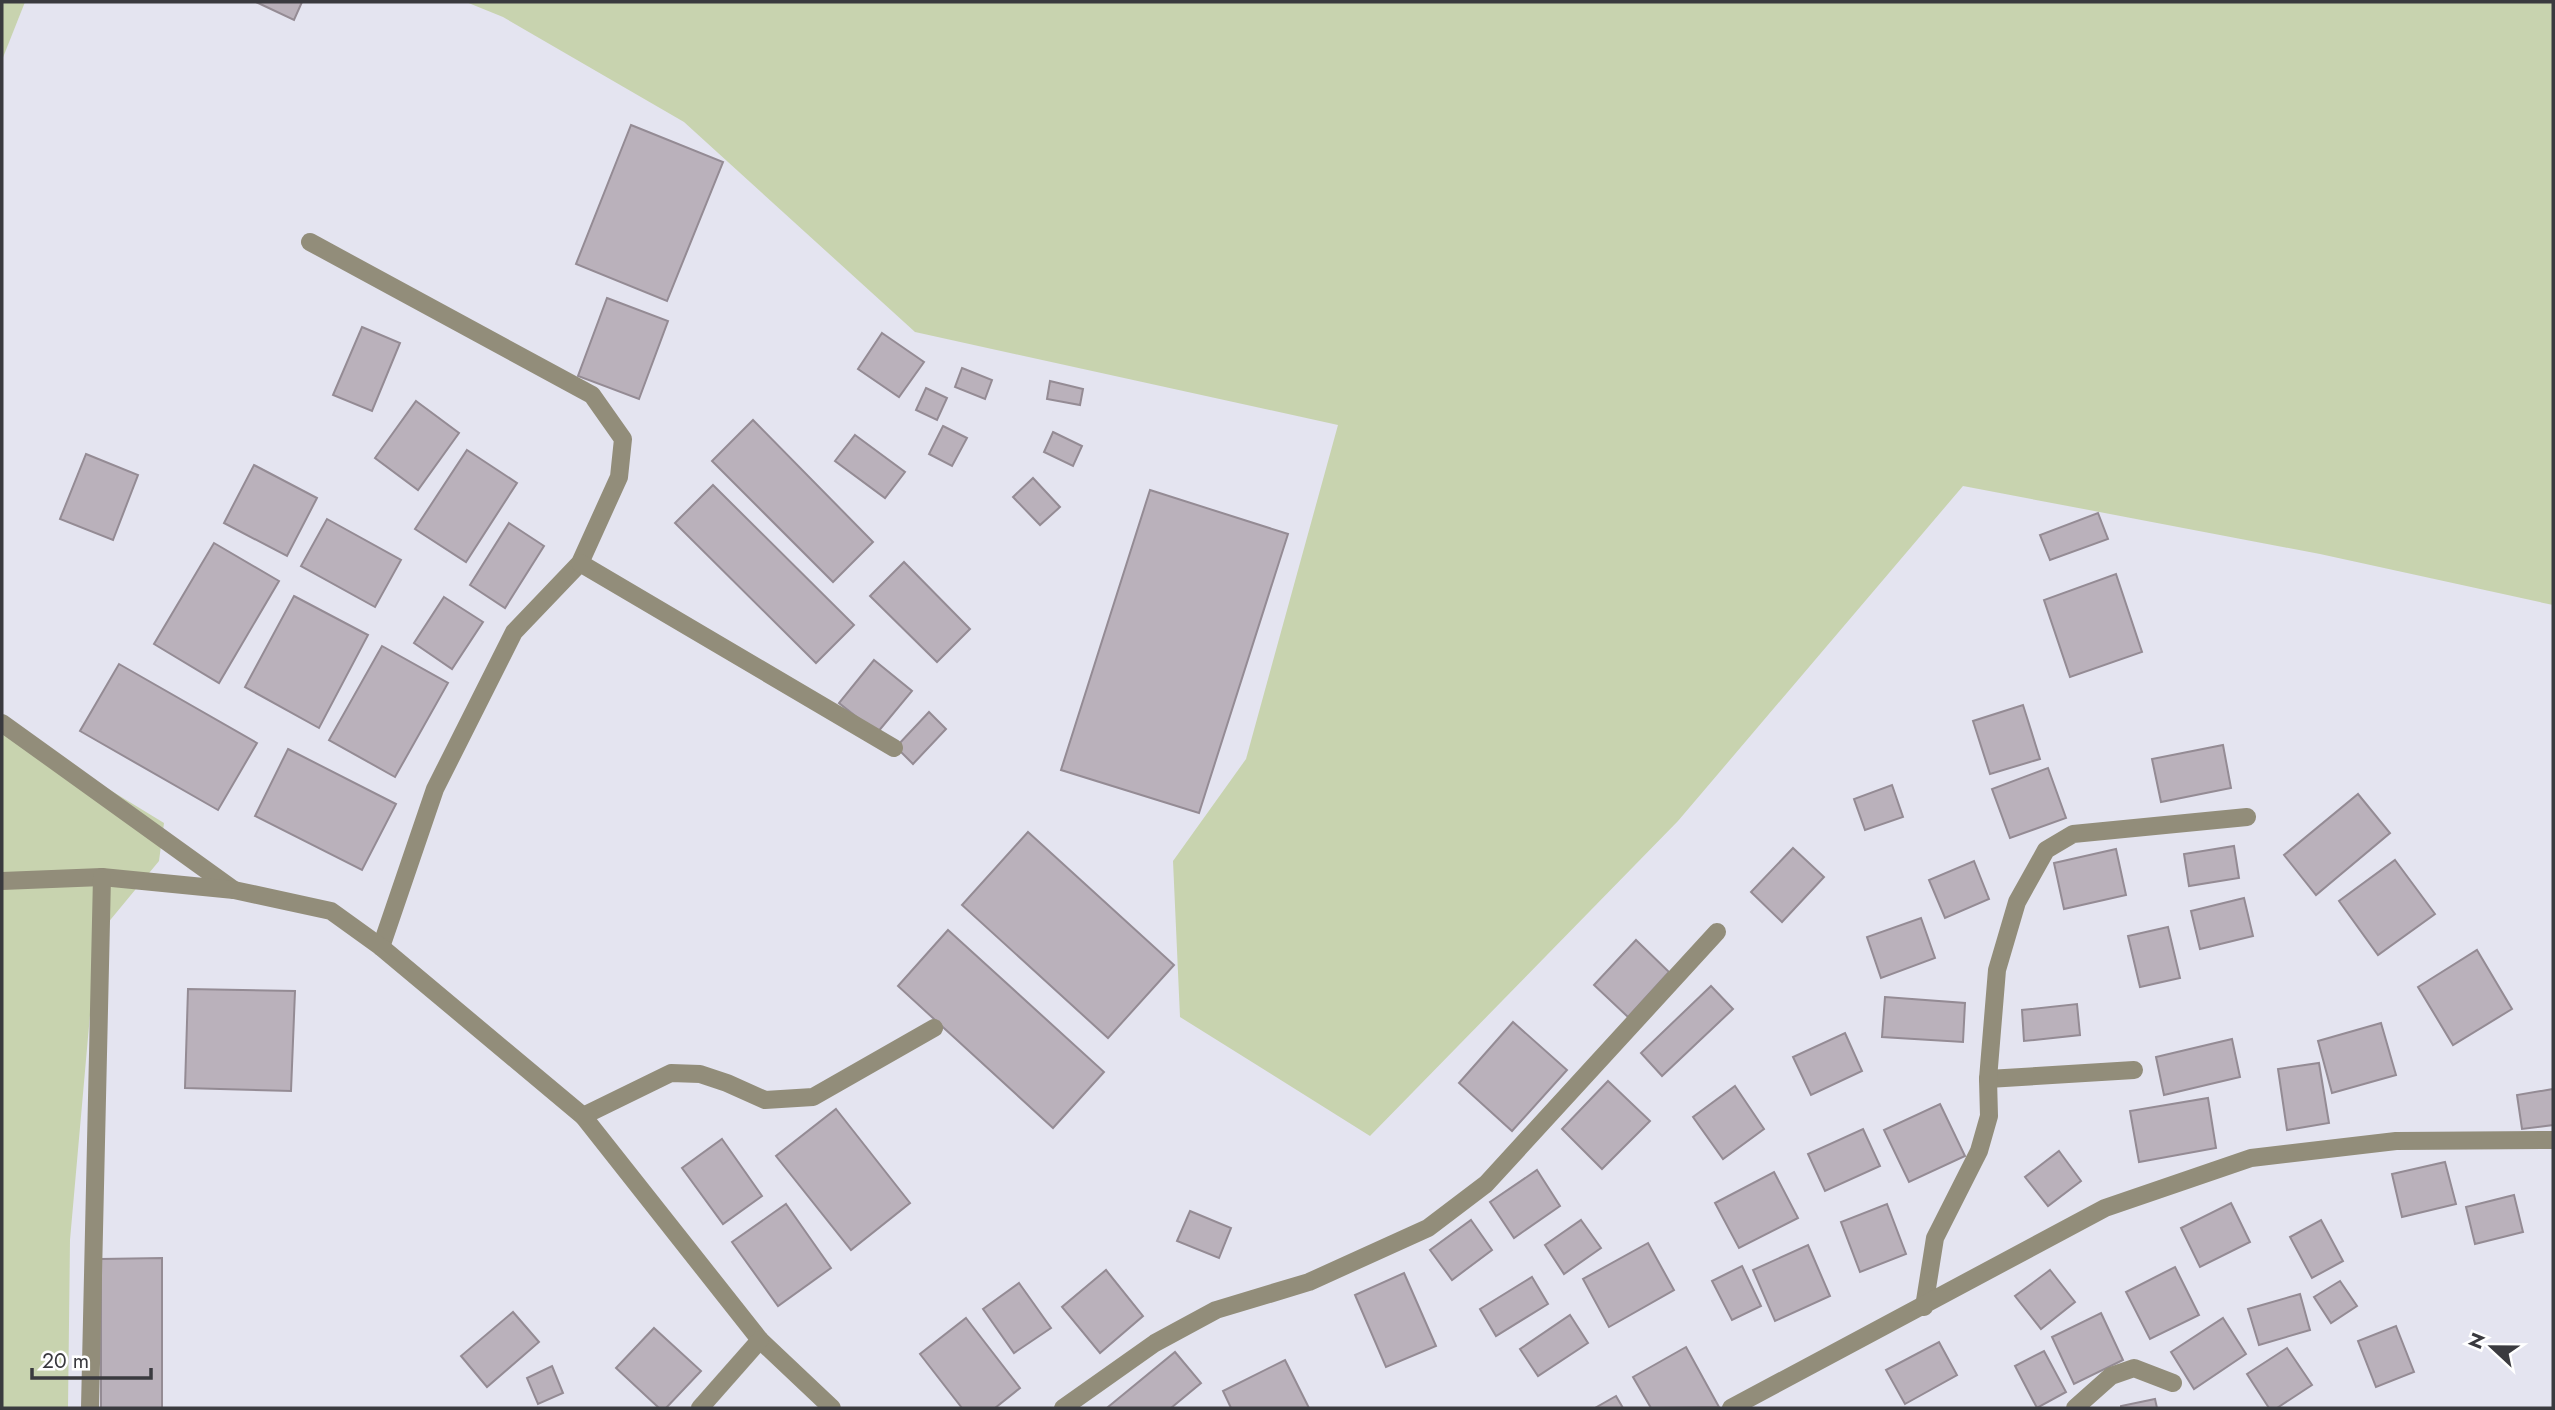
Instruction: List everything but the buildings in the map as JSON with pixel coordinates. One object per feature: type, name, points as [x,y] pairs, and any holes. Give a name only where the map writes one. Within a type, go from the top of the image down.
[{"type":"street","points":[[310,242],[592,395],[623,439],[619,477],[580,564],[514,632],[435,789],[382,947]]},
{"type":"street","points":[[580,564],[894,748]]},
{"type":"street","points":[[2,723],[234,890]]},
{"type":"street","points":[[1924,1307],[1934,1238],[1979,1151],[1989,1116],[1988,1079],[1997,970],[2017,902],[2046,850],[2073,834],[2248,817]]},
{"type":"street","points":[[90,1408],[102,877]]},
{"type":"street","points":[[2,881],[102,877],[234,890],[331,911],[382,947],[583,1116],[760,1340],[832,1408]]},
{"type":"street","points":[[1063,1408],[1155,1343],[1216,1310],[1308,1282],[1428,1228],[1486,1184],[1717,932]]},
{"type":"street","points":[[583,1116],[671,1073],[700,1074],[765,1100],[813,1097],[934,1028]]},
{"type":"street","points":[[1988,1079],[2134,1070]]},
{"type":"street","points":[[1731,1408],[2105,1208],[2251,1158],[2396,1141],[2553,1140]]},
{"type":"street","points":[[700,1408],[760,1340]]},
{"type":"street","points":[[2075,1408],[2111,1376],[2134,1368],[2173,1383]]},
{"type":"green space","points":[[2,2],[25,2],[2,60]]},
{"type":"green space","points":[[466,2],[2553,2],[2553,605],[2320,554],[1963,486],[1678,821],[1370,1136],[1180,1017],[1173,861],[1246,759],[1338,425],[915,332],[684,122],[503,17]]},
{"type":"green space","points":[[2,724],[164,823],[159,861],[97,936],[70,1240],[68,1408],[2,1408]]}]
